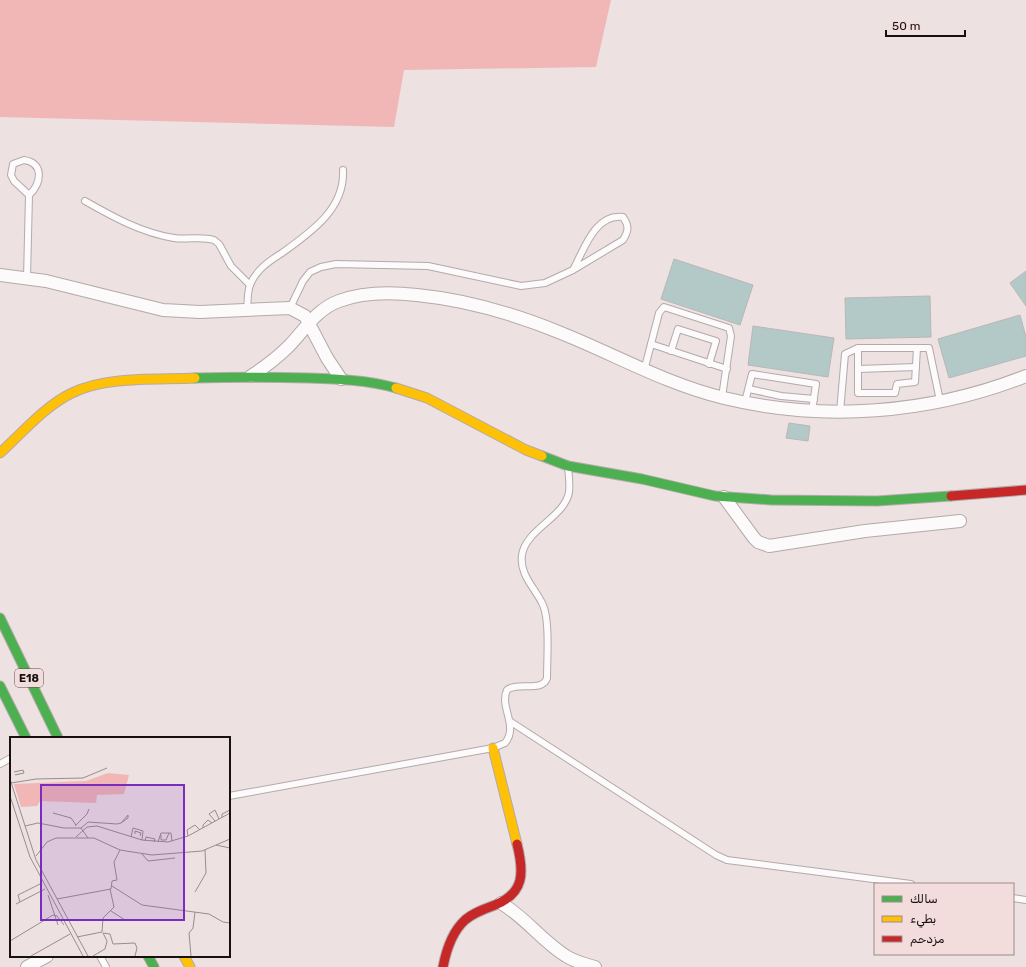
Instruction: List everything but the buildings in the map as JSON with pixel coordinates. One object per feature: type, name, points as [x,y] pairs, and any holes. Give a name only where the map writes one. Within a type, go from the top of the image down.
[{"type":"main road","points":[[0,453],[58,401],[90,386],[124,381],[251,376],[341,379],[378,383],[427,398],[526,450],[568,466],[642,479],[724,497],[792,501],[877,501],[1026,490]]},
{"type":"main road","name":"E18","points":[[0,618],[58,737]]},
{"type":"main road","name":"E18","points":[[0,686],[3,701],[25,737]]},
{"type":"main road","points":[[442,967],[452,940],[465,920],[477,913],[501,904],[515,891],[519,883],[522,864],[494,748]]},
{"type":"main road","points":[[149,957],[154,967]]},
{"type":"main road","points":[[185,957],[190,967]]},
{"type":"street","points":[[0,275],[46,281],[163,310],[200,312],[290,308],[301,312],[309,322],[327,358],[341,379]]},
{"type":"street","points":[[251,376],[277,357],[309,322],[330,305],[355,296],[374,294],[402,294],[451,299],[484,306],[562,333],[644,371],[722,398],[778,408],[813,405],[840,412],[902,408],[940,401],[980,391],[1026,376]]},
{"type":"street","points":[[724,497],[754,538],[758,542],[769,546],[879,529],[960,522]]},
{"type":"street","points":[[501,904],[524,920],[565,956],[577,962],[595,967]]},
{"type":"street","points":[[28,967],[45,957]]},
{"type":"street","points":[[137,957],[143,967]]},
{"type":"lane","points":[[27,278],[29,195],[38,183],[38,169],[29,160],[19,160],[13,164],[11,175],[14,181],[29,195]]},
{"type":"lane","points":[[248,310],[250,286],[260,270],[267,263],[314,228],[333,209],[343,187],[343,170]]},
{"type":"lane","points":[[85,201],[121,221],[154,234],[180,239],[214,240],[219,244],[231,266],[250,286]]},
{"type":"lane","points":[[290,308],[303,281],[310,272],[321,267],[336,264],[428,266],[521,286],[545,283],[573,270],[623,240],[628,232],[628,224],[622,217],[614,216],[605,219],[596,228],[573,270]]},
{"type":"lane","points":[[644,371],[659,312],[664,308],[729,328],[731,336],[722,398]]},
{"type":"lane","points":[[671,351],[678,329],[716,341],[709,364]]},
{"type":"lane","points":[[651,344],[727,369]]},
{"type":"lane","points":[[858,348],[858,394],[895,393],[897,384],[915,382],[918,348]]},
{"type":"lane","points":[[840,412],[845,354],[858,348],[929,348],[940,401]]},
{"type":"lane","points":[[858,369],[916,367]]},
{"type":"lane","points":[[745,402],[752,374],[816,384],[813,405],[749,389]]},
{"type":"lane","points":[[230,796],[501,746],[508,739],[510,722],[504,699],[507,690],[515,686],[540,686],[545,683],[548,678],[545,612],[540,599],[523,571],[522,555],[528,541],[562,506],[569,493],[568,466]]},
{"type":"lane","points":[[510,722],[716,855],[727,860],[903,883]]},
{"type":"lane","points":[[0,764],[10,759]]},
{"type":"lane","points":[[1014,898],[1026,900]]},
{"type":"lane","points":[[101,957],[106,967]]},
{"type":"shaded area","points":[[0,0],[611,0],[596,67],[404,70],[394,127],[0,117]]},
{"type":"traffic: fast","points":[[195,378],[266,377],[352,380],[396,388]]},
{"type":"traffic: fast","points":[[542,456],[568,466],[642,479],[715,496],[771,500],[877,501],[951,496]]},
{"type":"traffic: fast","points":[[0,618],[58,737]]},
{"type":"traffic: fast","points":[[0,686],[26,737]]},
{"type":"traffic: fast","points":[[149,957],[154,967]]},
{"type":"traffic: slow","points":[[0,453],[43,412],[62,398],[72,393],[85,388],[116,381],[195,378]]},
{"type":"traffic: slow","points":[[396,388],[427,398],[526,450],[542,456]]},
{"type":"traffic: slow","points":[[493,748],[517,844]]},
{"type":"traffic: slow","points":[[185,957],[190,967]]},
{"type":"traffic: jam","points":[[951,496],[1026,490]]},
{"type":"traffic: jam","points":[[443,967],[450,942],[460,925],[475,913],[505,900],[517,888],[521,872],[517,844]]}]
